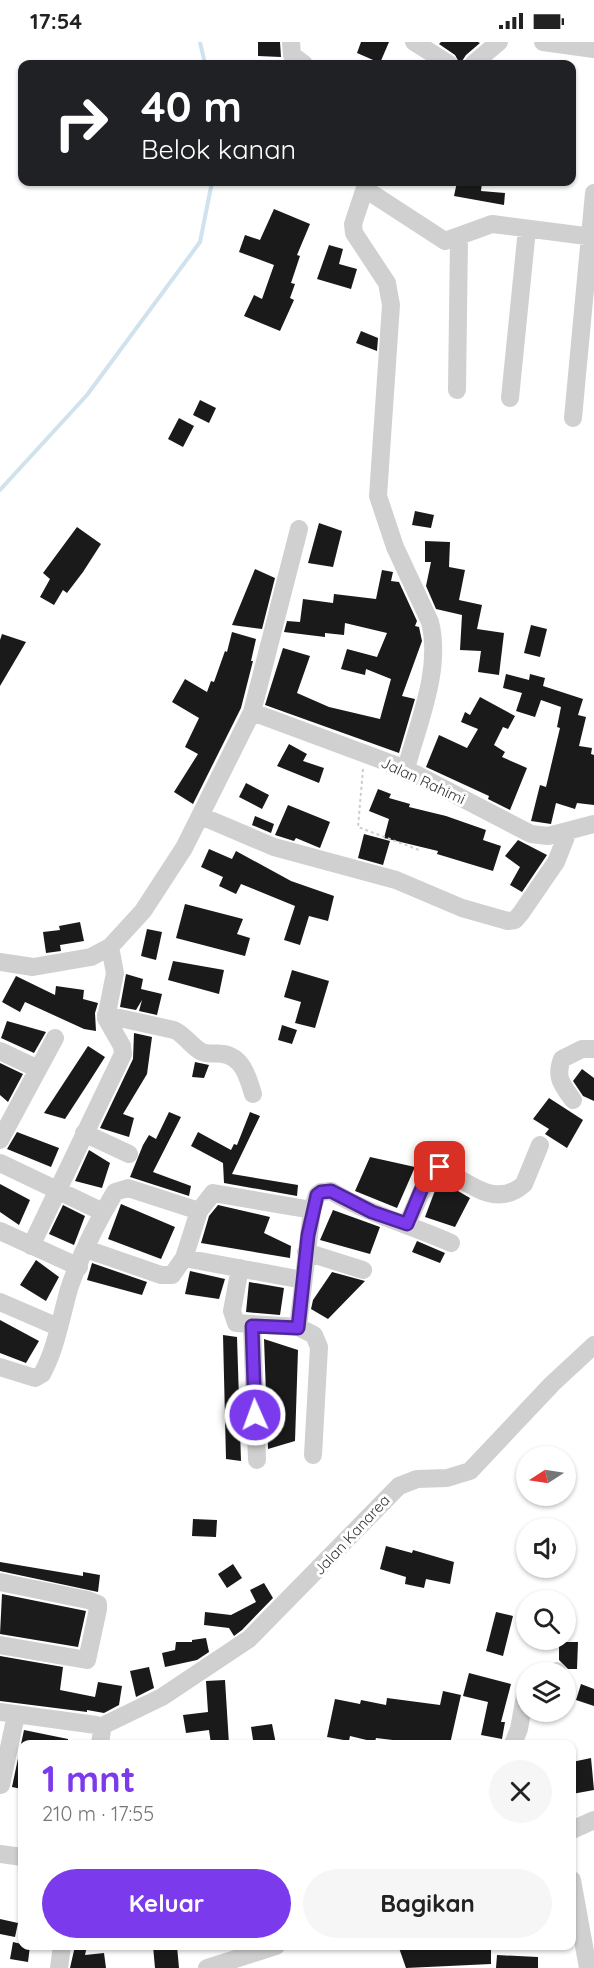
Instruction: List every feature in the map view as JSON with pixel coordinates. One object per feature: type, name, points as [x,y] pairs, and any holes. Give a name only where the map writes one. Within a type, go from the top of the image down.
[{"type":"street","points":[[291,42],[292,55],[299,60]]},
{"type":"street","points":[[414,42],[443,60]]},
{"type":"street","points":[[478,60],[499,42]]},
{"type":"street","points":[[543,42],[594,49]]},
{"type":"street","points":[[366,186],[353,224],[354,233],[387,283],[391,305],[378,496],[391,538],[430,622],[434,636],[435,657],[406,769]]},
{"type":"street","points":[[367,186],[445,241],[459,238],[492,224],[592,237]]},
{"type":"street","points":[[573,418],[592,237],[594,193]]},
{"type":"street","points":[[510,398],[527,229]]},
{"type":"street","points":[[457,390],[459,238]]},
{"type":"street","points":[[0,962],[33,967],[91,957],[110,947],[143,911],[184,848],[252,712],[299,529]]},
{"type":"street","name":"Jalan Rahimi","points":[[252,712],[406,769],[531,834],[548,836],[594,824]]},
{"type":"street","points":[[201,816],[274,848],[396,880],[462,908],[508,921],[518,917],[551,870],[568,832]]},
{"type":"street","points":[[31,1246],[57,1187],[123,1054],[122,1046],[107,1024],[106,1015],[114,972],[110,947]]},
{"type":"street","points":[[106,1015],[174,1030],[179,1032],[191,1046],[206,1054],[228,1055],[243,1067],[253,1094]]},
{"type":"street","points":[[0,1140],[55,1038]]},
{"type":"street","points":[[573,1100],[559,1080],[558,1070],[562,1059],[582,1049],[594,1049]]},
{"type":"street","points":[[0,1051],[38,1069]]},
{"type":"street","points":[[84,1133],[129,1154]]},
{"type":"street","points":[[407,1224],[432,1168],[440,1167],[485,1194],[499,1194],[512,1191],[524,1184],[540,1145]]},
{"type":"street","points":[[0,1163],[57,1187],[103,1212]]},
{"type":"street","points":[[0,1367],[32,1377],[39,1376],[46,1366],[86,1249],[115,1192],[123,1188],[199,1211]]},
{"type":"street","points":[[298,1328],[312,1210],[317,1195],[321,1192],[331,1191],[372,1212],[451,1243]]},
{"type":"street","points":[[86,1249],[166,1276],[177,1272],[184,1258],[199,1211],[213,1193],[312,1210]]},
{"type":"street","points":[[0,1231],[79,1267]]},
{"type":"street","points":[[306,1252],[363,1270]]},
{"type":"street","points":[[184,1258],[303,1280]]},
{"type":"street","points":[[240,1268],[232,1315],[239,1325],[298,1328],[314,1335],[319,1347],[313,1455]]},
{"type":"street","points":[[0,1302],[58,1327]]},
{"type":"street","points":[[252,1326],[257,1460]]},
{"type":"street","name":"Jalan Kanarea","points":[[100,1736],[249,1639],[280,1611],[399,1486],[417,1479],[447,1478],[470,1471],[552,1384],[594,1345]]},
{"type":"street","points":[[0,1582],[88,1600],[98,1604],[98,1609],[87,1660],[0,1646]]},
{"type":"street","points":[[1,1785],[8,1713],[100,1736]]},
{"type":"street","points":[[515,1740],[520,1722]]},
{"type":"street","points":[[576,1828],[594,1820]]},
{"type":"street","points":[[576,1831],[594,1835]]},
{"type":"street","points":[[0,1854],[18,1856]]},
{"type":"street","points":[[576,1902],[588,1968]]},
{"type":"street","points":[[59,1968],[61,1950]]},
{"type":"street","points":[[207,1968],[263,1950]]},
{"type":"path","points":[[365,754],[358,827],[419,850]]},
{"type":"building","points":[[258,42],[280,42],[281,57],[258,56]]},
{"type":"building","points":[[361,42],[389,42],[381,60],[373,60],[357,53]]},
{"type":"building","points":[[441,42],[480,43],[463,60],[458,60],[455,55],[439,44]]},
{"type":"building","points":[[456,186],[482,186],[481,191],[505,193],[504,205],[454,196]]},
{"type":"building","points":[[274,209],[310,224],[297,255],[300,256],[291,283],[295,284],[290,298],[294,300],[280,331],[244,316],[254,295],[262,299],[274,265],[239,252],[245,235],[260,240]]},
{"type":"building","points":[[329,245],[343,249],[339,264],[357,269],[351,289],[317,279]]},
{"type":"building","points":[[361,331],[378,338],[377,351],[356,343]]},
{"type":"building","points":[[200,400],[216,408],[209,423],[193,415]]},
{"type":"building","points":[[179,418],[194,426],[183,447],[168,439]]},
{"type":"building","points":[[415,511],[434,515],[431,528],[412,525]]},
{"type":"building","points":[[319,523],[342,531],[333,567],[308,563]]},
{"type":"building","points":[[77,527],[101,544],[67,593],[63,590],[54,605],[40,597],[50,579],[43,573]]},
{"type":"building","points":[[425,541],[450,542],[449,567],[465,570],[459,600],[482,605],[477,629],[504,633],[499,675],[478,672],[481,651],[460,650],[462,615],[436,609],[426,586],[431,562],[425,562]]},
{"type":"building","points":[[255,569],[275,578],[262,629],[232,625]]},
{"type":"building","points":[[382,570],[393,572],[391,581],[399,582],[417,621],[415,626],[419,627],[422,641],[402,696],[415,699],[399,753],[265,705],[283,648],[310,656],[297,693],[329,707],[380,719],[391,679],[366,669],[365,675],[341,669],[347,649],[377,657],[387,633],[345,623],[344,635],[325,633],[325,637],[284,632],[287,621],[300,622],[303,599],[333,603],[334,594],[376,599]]},
{"type":"building","points":[[531,625],[547,629],[540,657],[524,653]]},
{"type":"building","points":[[232,632],[256,639],[251,661],[253,661],[241,708],[193,804],[174,792],[198,754],[185,747],[199,718],[172,702],[185,679],[207,692],[211,681],[214,682],[225,651],[227,652]]},
{"type":"building","points":[[2,634],[26,642],[0,686],[0,640]]},
{"type":"building","points":[[506,674],[529,680],[530,674],[545,678],[543,686],[583,699],[578,715],[586,717],[579,746],[592,748],[591,754],[594,755],[594,805],[577,803],[575,809],[556,803],[551,824],[531,821],[540,785],[546,787],[560,728],[557,727],[561,707],[541,700],[535,717],[516,711],[522,693],[503,688]]},
{"type":"building","points":[[480,697],[515,716],[508,729],[503,727],[494,745],[505,752],[502,757],[527,768],[510,810],[488,799],[489,796],[426,767],[439,735],[467,748],[478,729],[461,722],[465,712],[470,715]]},
{"type":"building","points":[[289,744],[307,754],[303,761],[324,768],[319,783],[277,766]]},
{"type":"building","points":[[246,783],[269,795],[262,809],[239,797]]},
{"type":"building","points":[[378,789],[391,794],[389,798],[410,804],[409,807],[446,816],[486,830],[483,840],[501,846],[493,871],[437,854],[438,851],[384,838],[389,819],[369,811]]},
{"type":"building","points":[[288,805],[330,822],[320,848],[296,838],[294,841],[275,835]]},
{"type":"building","points":[[255,816],[274,824],[271,833],[252,825]]},
{"type":"building","points":[[364,834],[390,841],[383,865],[358,858]]},
{"type":"building","points":[[518,840],[547,855],[522,892],[510,885],[520,867],[505,856]]},
{"type":"building","points":[[209,849],[232,859],[236,851],[291,881],[334,896],[328,921],[309,916],[300,945],[284,940],[295,906],[241,884],[236,894],[219,886],[223,877],[201,867]]},
{"type":"building","points":[[185,904],[243,919],[237,934],[250,938],[245,956],[176,938]]},
{"type":"building","points":[[80,922],[84,941],[60,945],[61,951],[46,953],[43,932],[60,930],[59,926]]},
{"type":"building","points":[[147,929],[162,932],[156,960],[141,956]]},
{"type":"building","points":[[173,961],[224,970],[219,994],[168,980]]},
{"type":"building","points":[[292,970],[329,981],[315,1028],[295,1023],[301,1002],[284,997]]},
{"type":"building","points":[[126,974],[143,979],[141,989],[162,994],[157,1015],[139,1011],[142,1000],[136,1010],[120,1007]]},
{"type":"building","points":[[16,976],[55,995],[56,986],[84,990],[83,999],[98,1003],[95,1013],[96,1031],[84,1029],[25,1002],[20,1012],[2,1002]]},
{"type":"building","points":[[7,1021],[46,1032],[34,1053],[1,1038]]},
{"type":"building","points":[[282,1025],[297,1030],[292,1044],[278,1040]]},
{"type":"building","points":[[134,1033],[152,1037],[147,1074],[123,1114],[134,1118],[129,1137],[100,1128],[133,1059]]},
{"type":"building","points":[[88,1046],[105,1057],[65,1119],[44,1113]]},
{"type":"building","points":[[195,1062],[209,1065],[204,1078],[192,1077]]},
{"type":"building","points":[[0,1063],[23,1074],[8,1102],[0,1095]]},
{"type":"building","points":[[582,1069],[594,1078],[594,1101],[583,1096],[573,1081]]},
{"type":"building","points":[[549,1098],[583,1120],[567,1148],[545,1134],[549,1129],[533,1119]]},
{"type":"building","points":[[169,1112],[181,1117],[153,1172],[191,1186],[189,1196],[130,1177],[149,1135],[156,1139]]},
{"type":"building","points":[[250,1112],[260,1116],[232,1174],[298,1185],[297,1196],[224,1183],[223,1163],[191,1146],[198,1132],[231,1150],[234,1144],[237,1145]]},
{"type":"building","points":[[17,1132],[59,1148],[51,1167],[7,1149]]},
{"type":"building","points":[[89,1150],[110,1163],[102,1188],[75,1181]]},
{"type":"building","points":[[370,1157],[415,1167],[397,1208],[355,1191]]},
{"type":"building","points":[[439,1180],[470,1198],[455,1227],[425,1217]]},
{"type":"building","points":[[0,1184],[30,1200],[19,1225],[0,1212]]},
{"type":"building","points":[[121,1204],[175,1227],[161,1259],[108,1239]]},
{"type":"building","points":[[63,1205],[85,1216],[74,1245],[49,1234]]},
{"type":"building","points":[[218,1205],[270,1217],[264,1233],[291,1246],[290,1258],[201,1243],[209,1216]]},
{"type":"building","points":[[333,1210],[380,1227],[370,1254],[320,1240]]},
{"type":"building","points":[[417,1241],[445,1253],[440,1263],[412,1252]]},
{"type":"building","points":[[36,1260],[59,1277],[46,1301],[20,1285]]},
{"type":"building","points":[[92,1263],[147,1282],[142,1295],[87,1280]]},
{"type":"building","points":[[190,1271],[225,1279],[219,1299],[185,1294]]},
{"type":"building","points":[[332,1272],[365,1281],[328,1319],[311,1309],[313,1300]]},
{"type":"building","points":[[249,1282],[284,1288],[280,1315],[246,1312]]},
{"type":"building","points":[[0,1320],[39,1341],[26,1363],[0,1353]]},
{"type":"building","points":[[223,1335],[237,1337],[241,1461],[226,1459]]},
{"type":"building","points":[[264,1339],[298,1350],[295,1441],[268,1449]]},
{"type":"building","points":[[193,1519],[217,1520],[216,1537],[192,1536]]},
{"type":"building","points":[[386,1546],[412,1553],[413,1550],[454,1562],[450,1584],[426,1579],[424,1588],[405,1584],[406,1577],[380,1569]]},
{"type":"building","points":[[0,1562],[83,1576],[83,1572],[100,1575],[98,1592],[0,1571]]},
{"type":"building","points":[[233,1564],[242,1578],[227,1588],[218,1574]]},
{"type":"building","points":[[264,1583],[273,1598],[234,1636],[229,1628],[204,1625],[205,1612],[231,1615],[256,1602],[250,1590]]},
{"type":"building","points":[[2,1594],[86,1611],[78,1647],[0,1634]]},
{"type":"building","points":[[496,1612],[513,1616],[503,1656],[486,1651]]},
{"type":"building","points":[[206,1638],[209,1652],[197,1660],[165,1667],[162,1653],[175,1650],[176,1642],[192,1642],[192,1640]]},
{"type":"building","points":[[576,1642],[578,1642],[577,1669],[576,1662],[559,1660],[559,1650],[576,1650]]},
{"type":"building","points":[[0,1656],[63,1667],[60,1690],[95,1697],[98,1682],[122,1686],[119,1705],[104,1713],[0,1701]]},
{"type":"building","points":[[149,1667],[154,1688],[136,1697],[130,1671]]},
{"type":"building","points":[[469,1673],[511,1684],[501,1722],[505,1722],[502,1739],[481,1735],[488,1702],[463,1696]]},
{"type":"building","points":[[225,1680],[229,1740],[210,1740],[209,1730],[186,1733],[183,1715],[208,1712],[206,1681]]},
{"type":"building","points":[[581,1684],[594,1689],[594,1706],[576,1700]]},
{"type":"building","points":[[443,1691],[461,1695],[451,1740],[376,1738],[376,1740],[367,1740],[350,1736],[349,1740],[344,1740],[327,1737],[335,1699],[360,1704],[361,1700],[386,1705],[387,1698],[440,1705]]},
{"type":"building","points":[[272,1724],[275,1740],[253,1740],[251,1727]]},
{"type":"building","points":[[24,1730],[68,1739],[68,1740],[22,1740]]},
{"type":"building","points":[[18,1758],[18,1788],[12,1787]]},
{"type":"building","points":[[591,1758],[594,1790],[576,1793],[576,1761]]},
{"type":"building","points":[[0,1919],[18,1923],[15,1937],[0,1934]]},
{"type":"building","points":[[13,1942],[18,1943],[18,1950],[30,1950],[28,1962],[10,1959]]},
{"type":"building","points":[[74,1950],[86,1950],[85,1955],[104,1953],[106,1968],[70,1968]]},
{"type":"building","points":[[153,1950],[177,1950],[179,1968],[155,1968]]},
{"type":"building","points":[[400,1950],[491,1950],[491,1964],[406,1968]]},
{"type":"building","points":[[497,1955],[538,1957],[538,1968],[496,1968]]},
{"type":"waterway","points":[[200,42],[204,60]]},
{"type":"waterway","points":[[0,490],[87,395],[200,242],[211,186]]},
{"type":"route","points":[[255,1415],[252,1326],[298,1328],[308,1235],[317,1195],[324,1191],[331,1191],[372,1212],[407,1224],[430,1169],[440,1167]]}]
